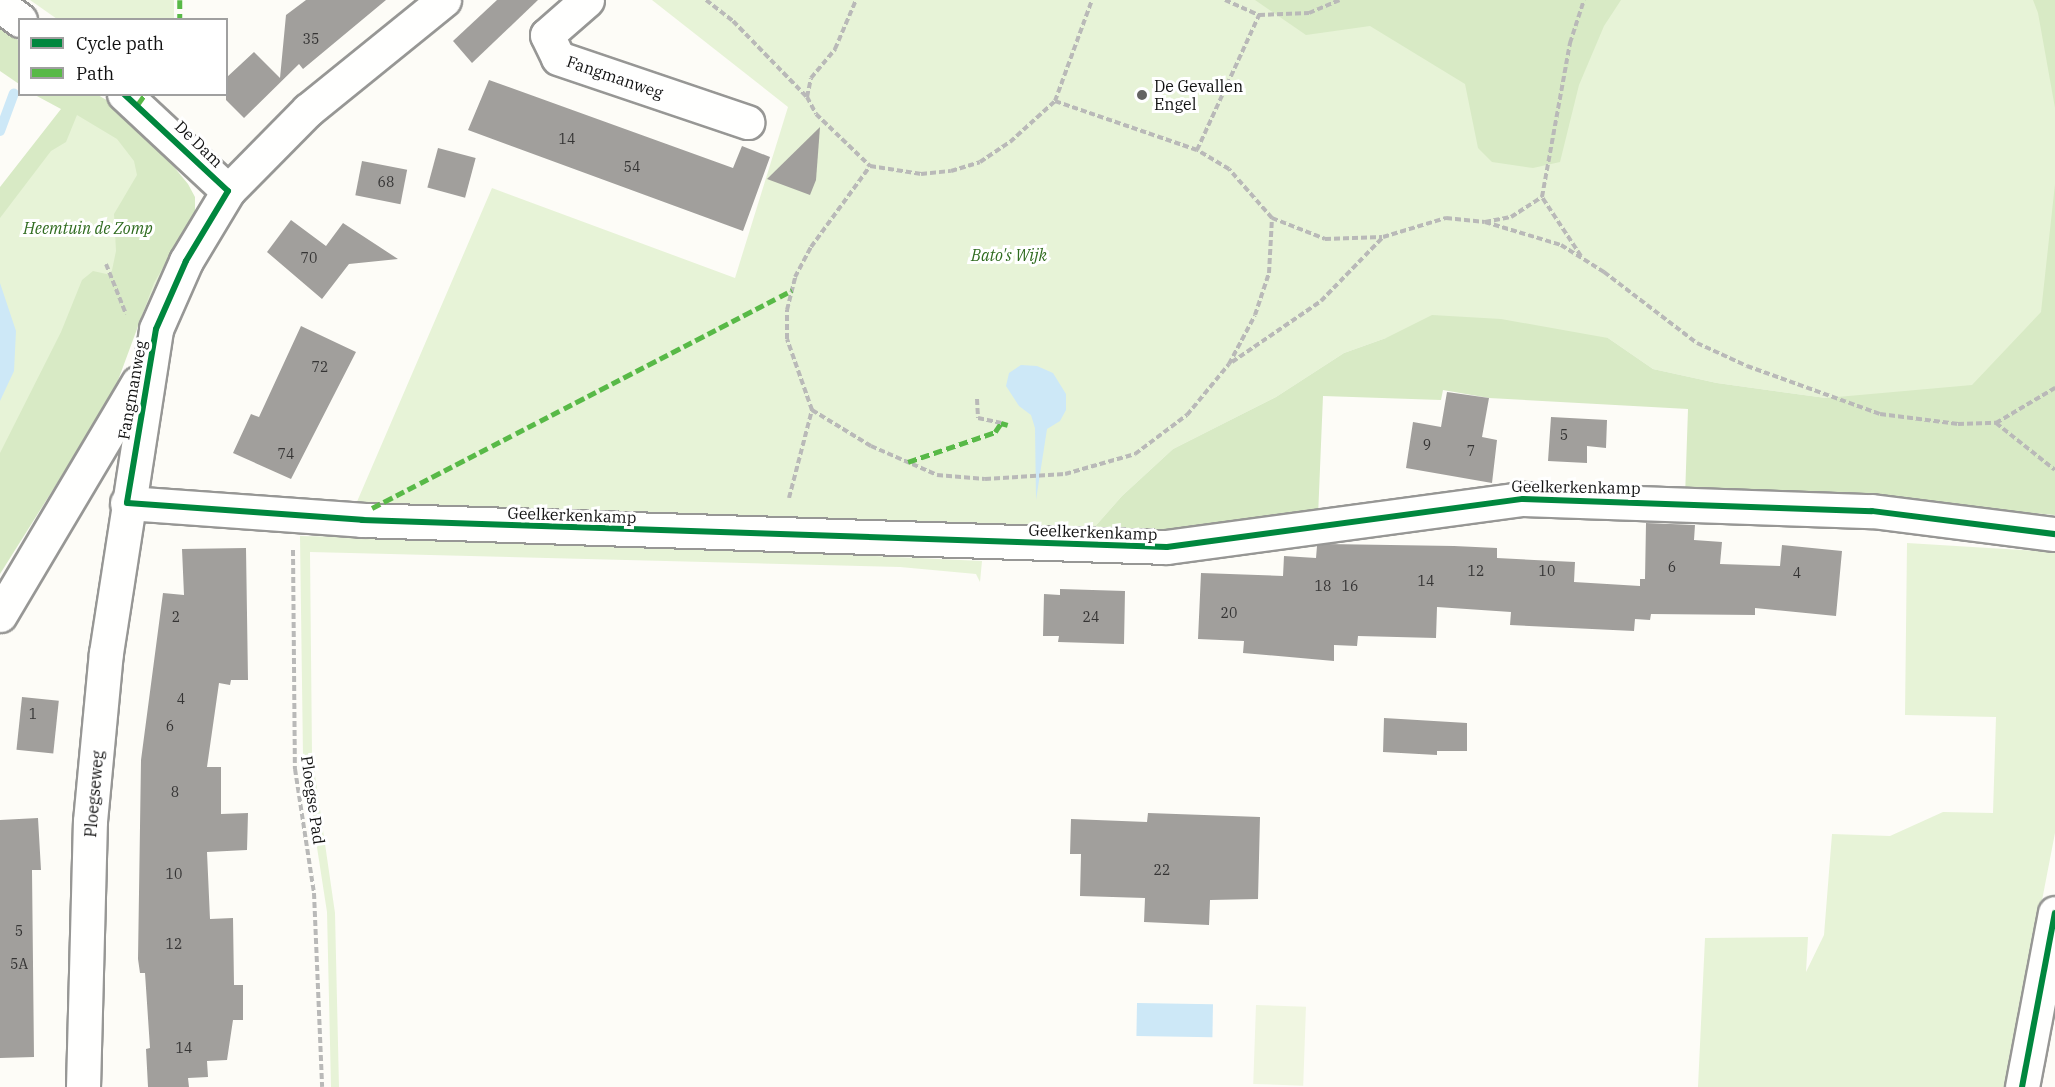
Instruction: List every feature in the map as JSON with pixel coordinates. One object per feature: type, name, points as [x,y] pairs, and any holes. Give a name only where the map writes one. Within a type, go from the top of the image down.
[{"type":"street","name":"Fangmanweg","points":[[127,503],[156,328],[186,261],[228,191],[308,110],[444,0]]},
{"type":"street","name":"Fangmanweg","points":[[587,0],[547,35],[558,58],[747,122]]},
{"type":"street","points":[[0,5],[18,18]]},
{"type":"street","name":"De Dam","points":[[126,96],[228,191]]},
{"type":"street","name":"Fangmanweg","points":[[0,615],[148,366]]},
{"type":"street","name":"Geelkerkenkamp","points":[[127,503],[293,517],[760,536],[1167,547],[1523,499],[1827,508],[2055,534]]},
{"type":"street","name":"Ploegseweg","points":[[83,1087],[90,821],[106,653],[127,503]]},
{"type":"street","points":[[2022,1087],[2055,913]]},
{"type":"path","points":[[706,0],[733,21],[807,97],[816,114],[870,166],[921,174],[951,171],[980,162],[1010,142],[1055,101],[1092,0]]},
{"type":"path","points":[[807,97],[811,78],[835,49],[856,0]]},
{"type":"path","points":[[1225,0],[1259,15],[1310,13],[1339,0]]},
{"type":"path","points":[[1581,257],[1542,197],[1570,43],[1584,0]]},
{"type":"path","points":[[1197,150],[1259,15]]},
{"type":"path","points":[[1055,101],[1197,150],[1229,169],[1272,218],[1325,239],[1383,237],[1446,218],[1485,222],[1561,245],[1581,257],[1697,342],[1800,388],[1880,414],[1958,424],[1996,423],[2055,388]]},
{"type":"path","points":[[760,536],[792,492],[812,410],[787,339],[787,310],[795,277],[811,247],[870,166]]},
{"type":"path","points":[[1485,222],[1511,217],[1542,197]]},
{"type":"path","points":[[812,410],[871,446],[937,475],[985,479],[1047,476],[1065,474],[1135,454],[1187,415],[1229,364],[1255,315],[1269,273],[1272,218]]},
{"type":"path","points":[[1229,364],[1322,301],[1383,237]]},
{"type":"path","points":[[106,264],[122,313],[156,328]]},
{"type":"path","points":[[977,399],[978,418],[1001,423]]},
{"type":"path","points":[[1996,423],[2055,470]]},
{"type":"green space","points":[[30,0],[174,0],[174,18],[56,18]]},
{"type":"green space","name":"Bato's Wijk","points":[[652,0],[2055,0],[2055,515],[1826,398],[1717,383],[1653,369],[1608,338],[1386,338],[1344,353],[1276,397],[1173,449],[1122,496],[1084,539],[353,511],[492,188],[735,278],[788,107]]},
{"type":"green space","points":[[1255,0],[1621,0],[1604,26],[1579,85],[1560,162],[1533,168],[1492,162],[1478,148],[1465,84],[1370,26],[1306,35]]},
{"type":"green space","points":[[2033,0],[2055,0],[2055,108],[2038,13]]},
{"type":"green space","points":[[0,27],[18,40],[18,83],[0,71]]},
{"type":"green space","points":[[37,96],[100,96],[113,104],[156,145],[188,184],[195,197],[195,212],[154,283],[113,394],[0,574],[0,453],[61,332],[82,280],[93,271],[111,275],[116,251],[114,214],[137,175],[134,161],[117,139],[77,115],[66,142],[51,151],[0,218],[0,187],[61,109]]},
{"type":"green space","name":"Heemtuin de Zomp","points":[[87,96],[194,213],[143,312],[124,361],[0,566],[0,201]]},
{"type":"green space","points":[[2055,184],[2055,515],[1813,495],[1685,497],[1688,409],[1489,398],[1443,390],[1441,400],[1323,396],[1318,517],[1084,539],[1122,496],[1173,449],[1276,397],[1344,353],[1386,338],[1432,315],[1501,319],[1608,338],[1653,369],[1717,383],[1826,398],[1972,385],[2041,312]]},
{"type":"green space","points":[[300,536],[573,542],[982,561],[980,582],[976,574],[900,567],[310,552],[312,754],[335,913],[339,1087],[331,1087],[327,912],[303,757]]},
{"type":"green space","points":[[1907,543],[2055,552],[2055,833],[2006,1087],[1698,1087],[1705,938],[1808,937],[1806,972],[1824,935],[1832,834],[1890,836],[1943,812],[1993,813],[1996,717],[1905,715]]},
{"type":"green space","points":[[1256,1005],[1306,1007],[1303,1086],[1253,1084]]},
{"type":"water","points":[[0,283],[16,331],[14,371],[0,401]]},
{"type":"water","points":[[1021,365],[1037,366],[1053,373],[1066,394],[1066,410],[1060,421],[1047,429],[1036,500],[1035,428],[1031,415],[1019,406],[1006,386],[1009,373]]},
{"type":"water","points":[[1137,1003],[1213,1004],[1212,1037],[1136,1036]]},
{"type":"building","points":[[306,0],[386,0],[303,69],[299,64],[244,118],[226,100],[228,76],[254,52],[280,78],[286,15]]},
{"type":"building","points":[[497,0],[538,0],[472,63],[453,41]]},
{"type":"building","points":[[489,80],[733,168],[742,146],[770,157],[743,231],[468,130]]},
{"type":"building","points":[[820,127],[816,180],[810,195],[767,179]]},
{"type":"building","points":[[438,148],[476,158],[465,198],[427,188]]},
{"type":"building","points":[[362,161],[407,170],[400,204],[355,195]]},
{"type":"building","points":[[291,220],[326,246],[343,223],[398,259],[349,264],[322,299],[267,252]]},
{"type":"building","points":[[301,326],[356,352],[291,479],[233,453],[251,414],[259,417]]},
{"type":"building","points":[[1447,392],[1489,398],[1482,437],[1497,440],[1492,483],[1406,468],[1413,422],[1441,427]]},
{"type":"building","points":[[1551,417],[1607,420],[1606,448],[1587,446],[1587,463],[1548,461]]},
{"type":"building","points":[[1646,523],[1695,525],[1694,540],[1722,542],[1720,564],[1780,566],[1782,545],[1842,551],[1836,616],[1755,608],[1755,615],[1651,614],[1650,620],[1635,619],[1634,631],[1510,625],[1511,612],[1437,607],[1436,638],[1358,636],[1357,646],[1334,645],[1334,661],[1243,653],[1244,641],[1198,639],[1201,573],[1283,576],[1284,556],[1316,558],[1317,546],[1327,544],[1454,546],[1497,548],[1497,558],[1575,562],[1574,582],[1640,586],[1640,579],[1645,579]]},
{"type":"building","points":[[246,548],[248,680],[231,680],[230,685],[219,683],[207,767],[221,767],[221,814],[248,813],[247,850],[207,852],[210,919],[233,918],[234,985],[243,985],[243,1020],[233,1020],[227,1060],[207,1061],[208,1077],[188,1078],[189,1087],[148,1087],[146,1049],[150,1048],[145,973],[140,973],[138,959],[141,760],[163,593],[184,595],[182,549]]},
{"type":"building","points":[[1060,589],[1125,591],[1124,644],[1058,642],[1059,636],[1043,636],[1044,594],[1060,595]]},
{"type":"building","points":[[22,697],[59,701],[53,754],[16,750]]},
{"type":"building","points":[[1384,718],[1467,723],[1467,751],[1437,751],[1437,755],[1383,752]]},
{"type":"building","points":[[1148,813],[1260,817],[1258,899],[1210,900],[1209,925],[1144,922],[1145,898],[1080,896],[1081,854],[1070,854],[1071,819],[1147,822]]},
{"type":"building","points":[[38,818],[41,870],[32,870],[34,1057],[0,1058],[0,820]]},
{"type":"waterway","points":[[0,131],[14,93]]},
{"type":"marked path","points":[[180,0],[180,18]]},
{"type":"marked path","points":[[138,104],[144,96]]},
{"type":"marked path","points":[[372,508],[792,290]]},
{"type":"marked path","points":[[908,462],[995,432],[1001,423],[1008,425]]},
{"type":"cycle path","points":[[126,96],[228,191],[186,261],[156,329],[127,503],[362,520],[1167,547],[1523,499],[1872,511],[2055,534]]},
{"type":"cycle path","points":[[2022,1087],[2055,913]]},
{"type":"place","name":"De Gevallen Engel","points":[[1142,95]]}]
